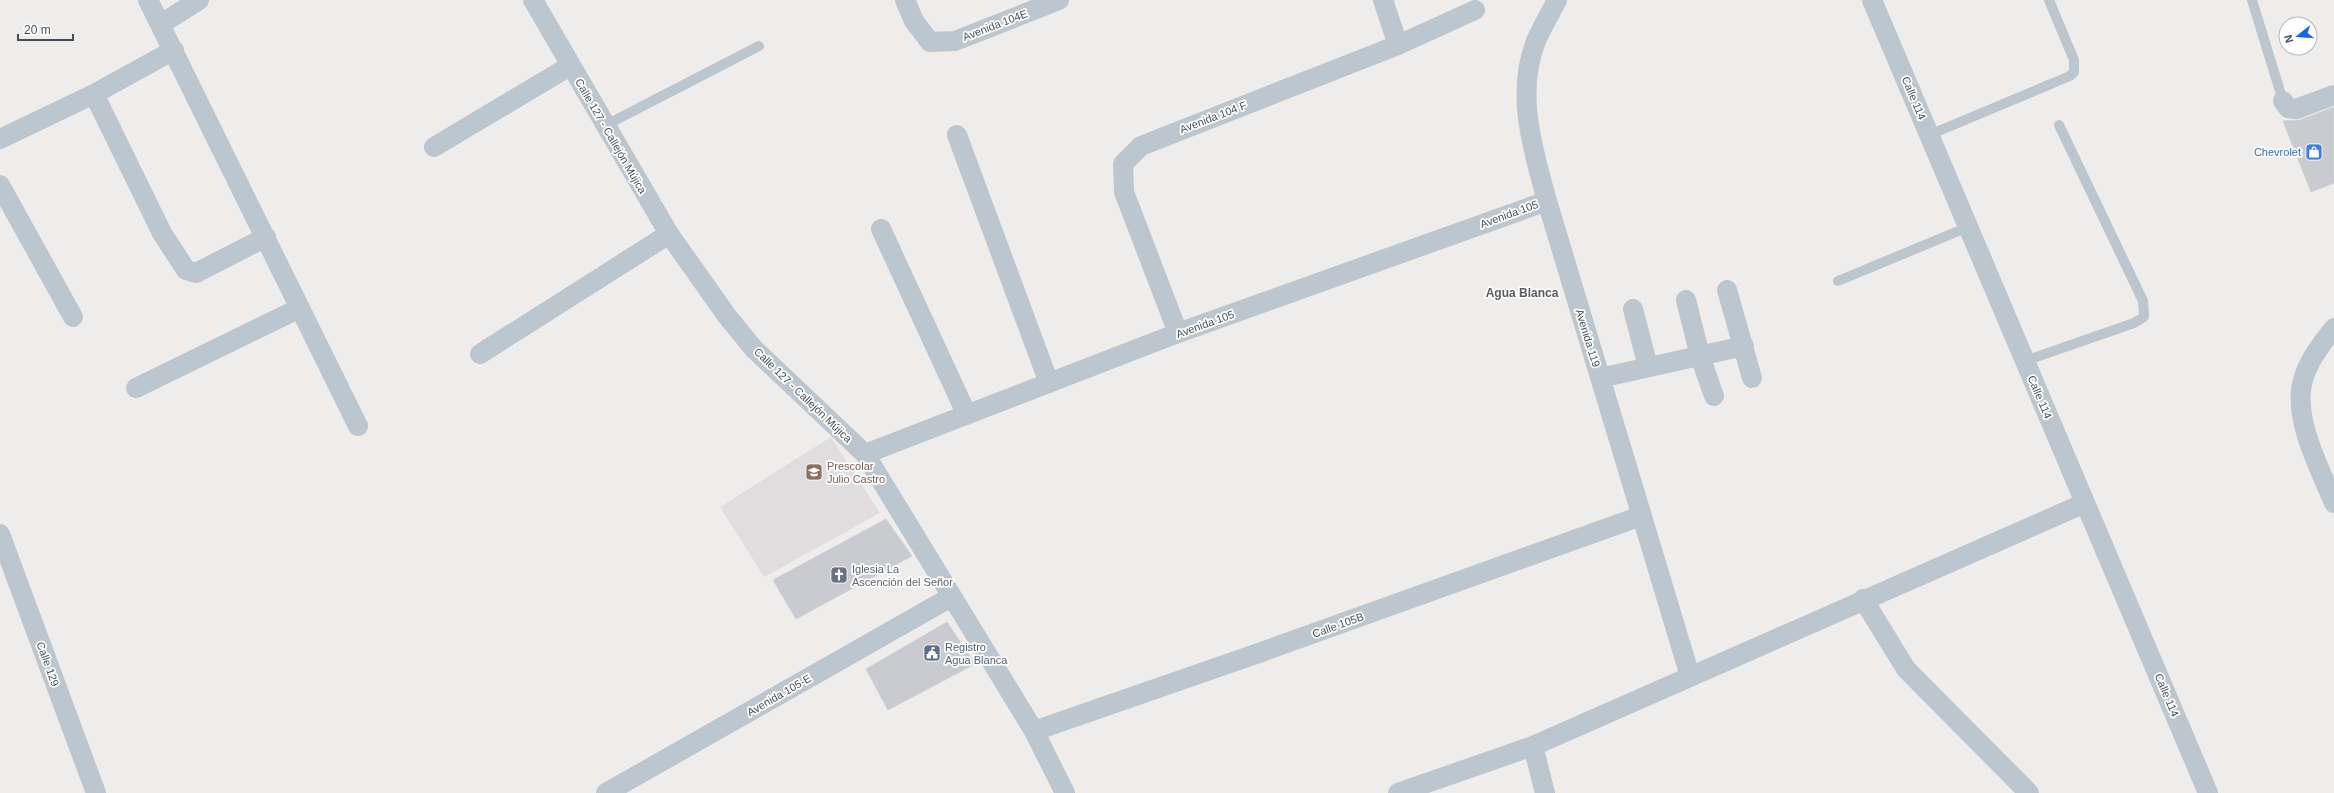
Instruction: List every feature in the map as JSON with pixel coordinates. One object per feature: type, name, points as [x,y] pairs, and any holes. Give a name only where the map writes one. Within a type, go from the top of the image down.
[{"type":"street","points":[[148,0],[174,50],[358,426]]},
{"type":"street","points":[[161,24],[199,0]]},
{"type":"street","name":"Calle 127 - Callejón Mújica","points":[[533,0],[604,126],[669,234],[727,316],[754,349],[865,454],[1034,731],[1065,793]]},
{"type":"street","name":"Avenida 104E","points":[[905,0],[914,21],[930,42],[955,40],[1059,0]]},
{"type":"street","points":[[1383,0],[1398,45]]},
{"type":"street","name":"Avenida 119","points":[[1557,0],[1536,42],[1529,68],[1525,97],[1530,138],[1547,201],[1690,676]]},
{"type":"street","name":"Calle 114","points":[[1872,0],[2208,793]]},
{"type":"street","name":"Avenida 104 F","points":[[1178,333],[1124,192],[1123,164],[1141,146],[1398,45],[1475,10]]},
{"type":"street","points":[[0,139],[94,94],[174,50]]},
{"type":"street","points":[[434,148],[570,66]]},
{"type":"street","points":[[94,94],[162,233],[186,270],[196,272],[266,237]]},
{"type":"street","points":[[2283,101],[2288,108],[2296,109],[2334,95]]},
{"type":"street","points":[[957,134],[1049,383]]},
{"type":"street","points":[[0,185],[73,317]]},
{"type":"street","name":"Avenida 105","points":[[865,454],[1178,333],[1547,201]]},
{"type":"street","points":[[880,229],[967,415]]},
{"type":"street","points":[[480,354],[669,234]]},
{"type":"street","points":[[1727,290],[1752,378]]},
{"type":"street","points":[[1686,300],[1700,356],[1714,396]]},
{"type":"street","points":[[136,388],[300,308]]},
{"type":"street","points":[[1633,309],[1648,367]]},
{"type":"street","points":[[2334,329],[2310,364],[2303,380],[2300,399],[2303,420],[2310,442],[2334,503]]},
{"type":"street","points":[[1600,378],[1744,346]]},
{"type":"street","points":[[1398,793],[1533,746],[2085,503]]},
{"type":"street","name":"Calle 105B","points":[[1034,731],[1263,652],[1641,516]]},
{"type":"street","name":"Calle 129","points":[[0,534],[96,793]]},
{"type":"street","name":"Avenida 105-E","points":[[606,793],[951,597]]},
{"type":"street","points":[[1863,600],[1906,669],[2029,793]]},
{"type":"street","points":[[1533,746],[1546,793]]},
{"type":"lane","points":[[1929,135],[2070,76],[2074,72],[2074,60],[2049,0]]},
{"type":"lane","points":[[2252,0],[2283,101]]},
{"type":"lane","points":[[604,126],[759,46]]},
{"type":"lane","points":[[2025,362],[2134,323],[2144,316],[2143,301],[2059,125]]},
{"type":"lane","points":[[1838,281],[1968,227]]},
{"type":"shaded area","name":"Prescolar Julio Castro","points":[[831,437],[880,513],[764,577],[720,507]]},
{"type":"building","name":"Chevrolet","points":[[2334,107],[2334,183],[2311,192],[2283,121],[2300,120]]},
{"type":"building","points":[[886,519],[912,556],[796,619],[773,580]]},
{"type":"building","points":[[947,622],[975,664],[888,710],[866,669]]},
{"type":"place","name":"Chevrolet","points":[[2314,152]]},
{"type":"place","name":"Prescolar Julio Castro","points":[[814,472]]},
{"type":"place","name":"Iglesia La Ascención del Señor","points":[[839,575]]},
{"type":"place","name":"Registro Agua Blanca","points":[[932,653]]},
{"type":"district","name":"Agua Blanca","points":[[1522,293]]}]
